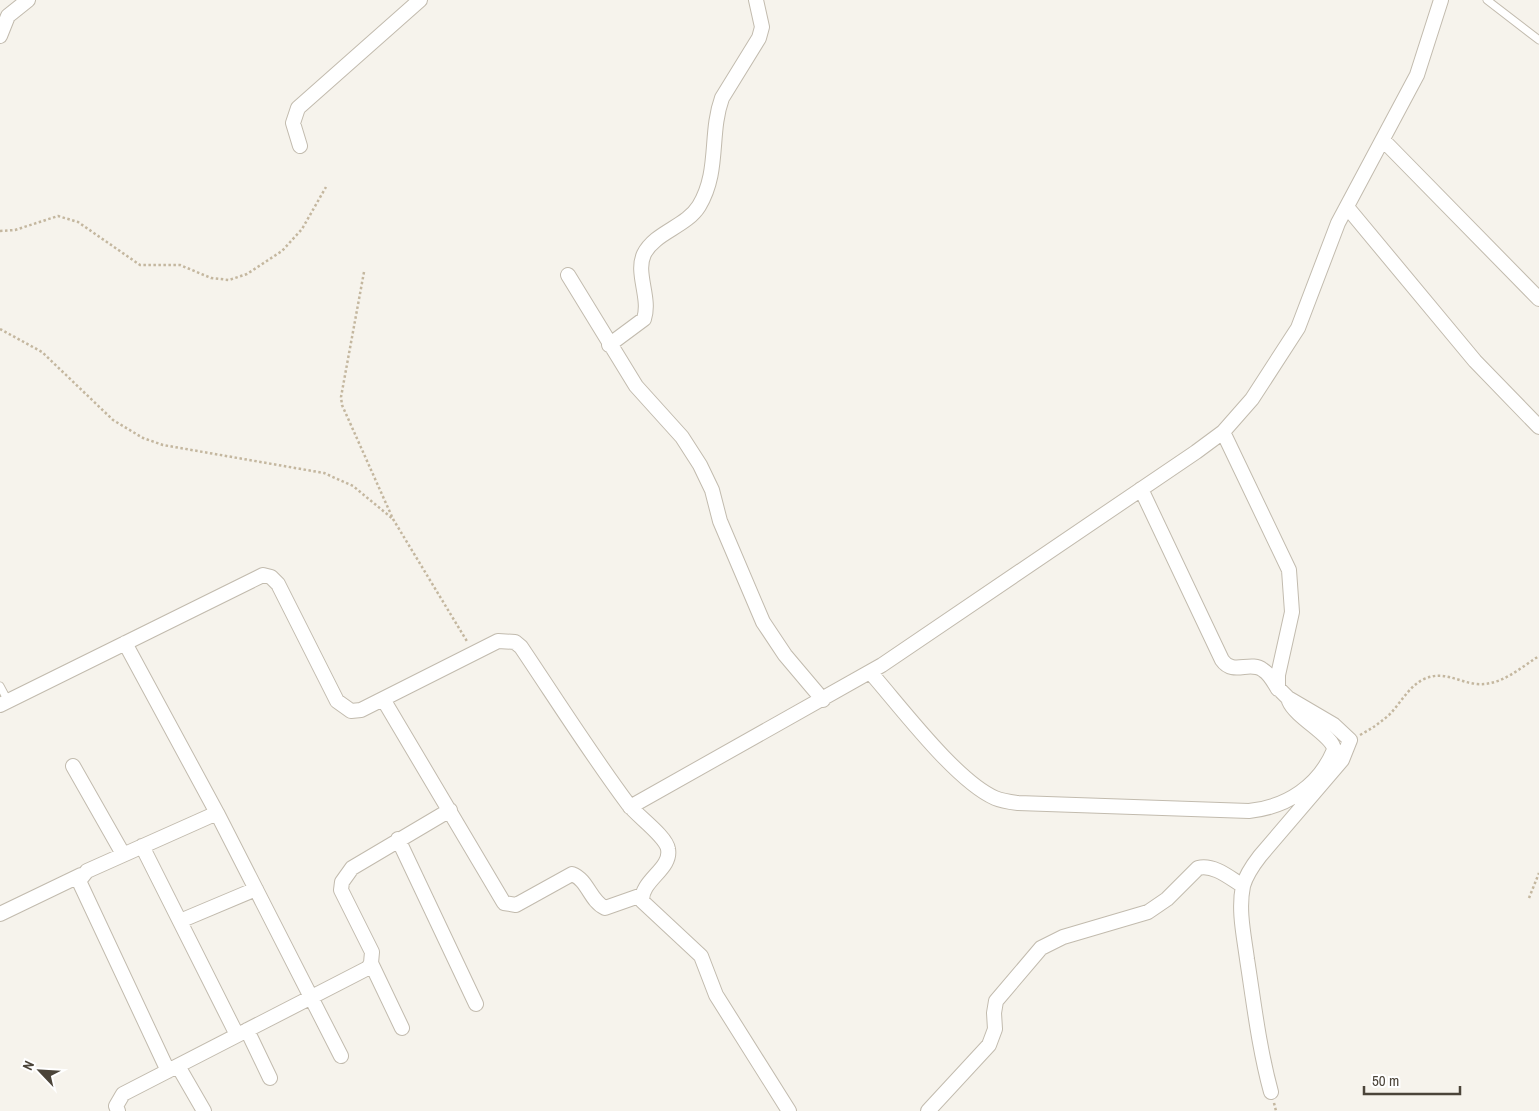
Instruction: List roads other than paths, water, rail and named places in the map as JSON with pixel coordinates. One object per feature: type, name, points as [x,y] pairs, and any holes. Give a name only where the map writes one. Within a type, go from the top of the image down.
[{"type":"street","points":[[0,36],[3,16],[28,0]]},
{"type":"street","points":[[300,146],[293,122],[298,108],[420,0]]},
{"type":"street","points":[[609,345],[644,319],[646,304],[642,269],[644,255],[654,243],[694,213],[706,190],[713,170],[718,109],[722,98],[759,38],[762,27],[756,0]]},
{"type":"street","points":[[630,807],[870,672],[1223,432],[1252,399],[1298,328],[1332,235],[1418,75],[1441,0]]},
{"type":"street","points":[[1384,141],[1539,299]]},
{"type":"street","points":[[1347,207],[1475,361],[1539,427]]},
{"type":"street","points":[[568,275],[609,345],[636,386],[682,437],[700,465],[712,490],[720,521],[763,622],[781,650],[822,700]]},
{"type":"street","points":[[1223,432],[1289,570],[1292,612],[1278,675],[1284,696],[1334,725],[1350,740],[1342,760],[1260,856],[1250,869],[1243,886],[1242,910],[1245,942],[1260,1050],[1272,1092]]},
{"type":"street","points":[[870,672],[954,767],[973,784],[996,799],[1018,803],[1249,810],[1278,805],[1297,796],[1311,784],[1334,750],[1331,741],[1296,713],[1268,674],[1260,668],[1233,668],[1222,660],[1141,489]]},
{"type":"street","points":[[4,703],[263,575],[271,577],[278,584],[337,701],[351,711],[361,710],[498,641],[515,642],[521,647],[630,807],[668,847],[669,855],[644,888],[642,901],[646,907],[696,949],[701,956],[716,995],[789,1111]]},
{"type":"street","points":[[125,643],[217,813],[342,1056]]},
{"type":"street","points":[[383,699],[504,902],[516,906],[572,874],[577,876],[597,902],[605,908],[642,895]]},
{"type":"street","points":[[73,766],[123,854]]},
{"type":"street","points":[[118,1111],[116,1106],[123,1094],[310,996],[368,968],[371,963],[372,952],[341,890],[342,882],[352,868],[398,839],[450,810]]},
{"type":"street","points":[[0,914],[123,854],[217,813]]},
{"type":"street","points":[[398,839],[476,1004]]},
{"type":"street","points":[[142,846],[180,921],[270,1078]]},
{"type":"street","points":[[928,1111],[989,1045],[995,1029],[994,1013],[996,1001],[1041,948],[1063,937],[1148,912],[1167,899],[1198,868],[1205,866],[1212,868],[1243,886]]},
{"type":"street","points":[[81,875],[80,887],[173,1068],[204,1111]]},
{"type":"street","points":[[180,921],[256,889]]},
{"type":"street","points":[[371,963],[402,1028]]},
{"type":"lane","points":[[1486,0],[1539,40]]},
{"type":"lane","points":[[0,686],[4,703]]}]
